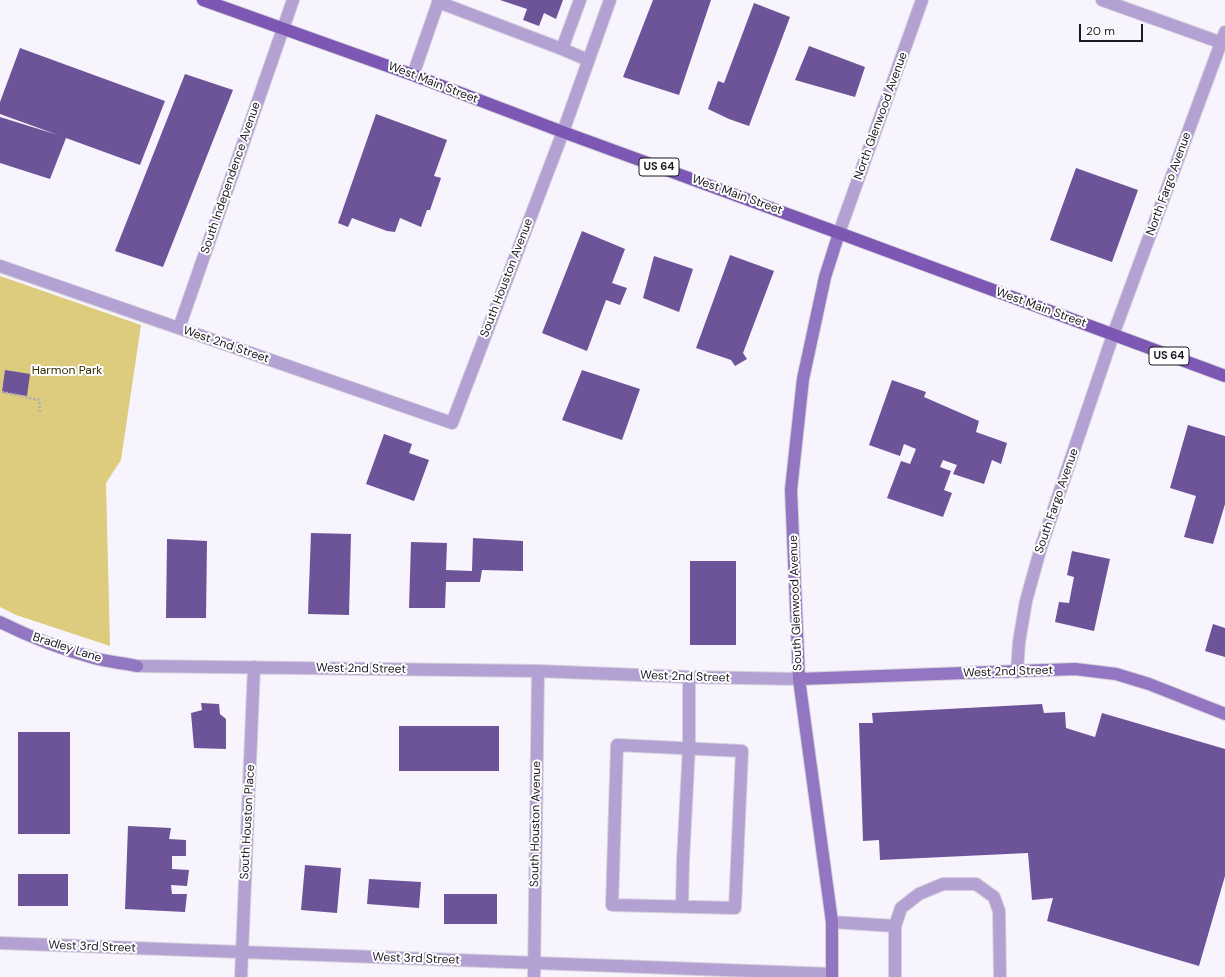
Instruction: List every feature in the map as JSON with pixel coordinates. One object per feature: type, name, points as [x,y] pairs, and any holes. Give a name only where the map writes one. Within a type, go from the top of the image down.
[{"type":"main road","name":"West Main Street","points":[[203,0],[413,75],[563,132],[1225,376]]},
{"type":"street","name":"South Independence Avenue","points":[[179,328],[293,0]]},
{"type":"street","points":[[562,49],[580,0]]},
{"type":"street","name":"South Houston Avenue","points":[[452,423],[563,132],[610,0]]},
{"type":"street","name":"North Glenwood Avenue","points":[[839,233],[922,0]]},
{"type":"street","points":[[1102,0],[1224,40]]},
{"type":"street","points":[[413,75],[438,1],[588,60]]},
{"type":"street","name":"North Fargo Avenue","points":[[1114,335],[1224,40]]},
{"type":"street","name":"South Glenwood Avenue","points":[[832,976],[832,922],[799,679],[791,490],[803,379],[825,277],[839,233]]},
{"type":"street","name":"West 2nd Street","points":[[0,266],[452,423]]},
{"type":"street","name":"South Fargo Avenue","points":[[1017,672],[1019,642],[1026,601],[1041,547],[1114,335]]},
{"type":"street","name":"Bradley Lane","points":[[0,622],[19,632],[56,647],[96,658],[136,666]]},
{"type":"street","name":"West 2nd Street","points":[[136,666],[538,671],[689,678],[799,679],[1075,669],[1116,674],[1149,684],[1225,714]]},
{"type":"street","name":"South Houston Place","points":[[241,977],[254,667]]},
{"type":"street","name":"South Houston Avenue","points":[[534,977],[538,671]]},
{"type":"street","points":[[682,906],[689,747],[689,678]]},
{"type":"street","points":[[617,745],[742,750],[735,908],[682,906],[612,904],[617,745]]},
{"type":"street","points":[[894,977],[895,926],[901,908],[919,894],[943,884],[976,884],[994,897],[999,911],[1000,977]]},
{"type":"street","points":[[832,922],[895,926]]},
{"type":"street","name":"West 3rd Street","points":[[0,943],[832,976]]},
{"type":"path","points":[[2,392],[39,400],[40,412]]},
{"type":"green space","name":"Harmon Park","points":[[0,276],[141,325],[121,460],[106,483],[110,646],[16,615],[0,607]]},
{"type":"building","points":[[500,0],[563,0],[556,19],[544,13],[539,26],[523,20],[527,9]]},
{"type":"building","points":[[653,0],[711,0],[679,95],[623,77]]},
{"type":"building","points":[[754,3],[790,17],[749,126],[708,109],[718,81],[724,83]]},
{"type":"building","points":[[809,46],[865,67],[855,97],[795,80]]},
{"type":"building","points":[[20,48],[165,101],[140,165],[66,138],[50,179],[0,163],[0,117],[58,135],[0,114],[0,102]]},
{"type":"building","points":[[185,74],[233,90],[163,267],[115,251]]},
{"type":"building","points":[[376,114],[447,140],[434,176],[441,178],[430,210],[427,210],[421,227],[400,218],[395,232],[387,231],[352,218],[348,227],[338,223]]},
{"type":"building","points":[[1076,168],[1138,190],[1112,262],[1050,240]]},
{"type":"building","points":[[582,231],[625,249],[612,283],[627,288],[620,305],[606,300],[587,351],[542,333]]},
{"type":"building","points":[[730,255],[774,271],[743,353],[747,359],[735,366],[731,360],[696,348]]},
{"type":"building","points":[[654,256],[693,269],[679,312],[643,298]]},
{"type":"building","points":[[5,370],[30,374],[27,396],[2,392]]},
{"type":"building","points":[[582,370],[640,389],[622,440],[562,420]]},
{"type":"building","points":[[892,380],[926,392],[924,397],[979,421],[976,432],[1007,443],[1001,464],[992,460],[984,484],[953,474],[957,465],[943,460],[940,467],[951,471],[944,490],[952,493],[943,517],[887,498],[901,461],[910,464],[916,449],[904,444],[900,456],[869,445]]},
{"type":"building","points":[[1188,425],[1225,436],[1225,504],[1213,544],[1184,537],[1196,496],[1170,488]]},
{"type":"building","points":[[384,434],[412,444],[409,453],[429,460],[414,501],[366,484]]},
{"type":"building","points":[[311,533],[351,534],[349,615],[308,614]]},
{"type":"building","points":[[473,538],[523,541],[523,571],[482,570],[480,582],[446,582],[445,608],[409,608],[411,542],[447,543],[446,570],[472,571]]},
{"type":"building","points":[[167,539],[207,541],[206,618],[166,618]]},
{"type":"building","points":[[1072,551],[1110,559],[1094,631],[1055,622],[1059,602],[1069,603],[1074,577],[1067,575]]},
{"type":"building","points":[[690,561],[736,561],[736,645],[690,645]]},
{"type":"building","points":[[1213,624],[1225,628],[1225,657],[1205,651]]},
{"type":"building","points":[[201,703],[219,704],[220,714],[226,719],[226,749],[194,748],[191,713],[202,710]]},
{"type":"building","points":[[1042,704],[1044,713],[1065,712],[1066,728],[1095,737],[1102,713],[1225,749],[1225,876],[1199,966],[1047,921],[1053,898],[1032,900],[1028,853],[880,860],[879,840],[863,841],[859,723],[873,723],[872,713]]},
{"type":"building","points":[[399,726],[499,726],[499,771],[399,771]]},
{"type":"building","points":[[18,732],[70,732],[70,834],[18,834]]},
{"type":"building","points":[[128,826],[171,828],[169,839],[186,840],[186,856],[172,856],[172,869],[189,870],[187,886],[171,885],[172,894],[187,894],[185,912],[125,909]]},
{"type":"building","points":[[305,865],[341,868],[337,913],[301,910]]},
{"type":"building","points":[[18,874],[68,874],[68,906],[18,906]]},
{"type":"building","points":[[369,879],[421,882],[419,908],[367,904]]},
{"type":"building","points":[[444,894],[497,894],[497,924],[444,924]]}]
